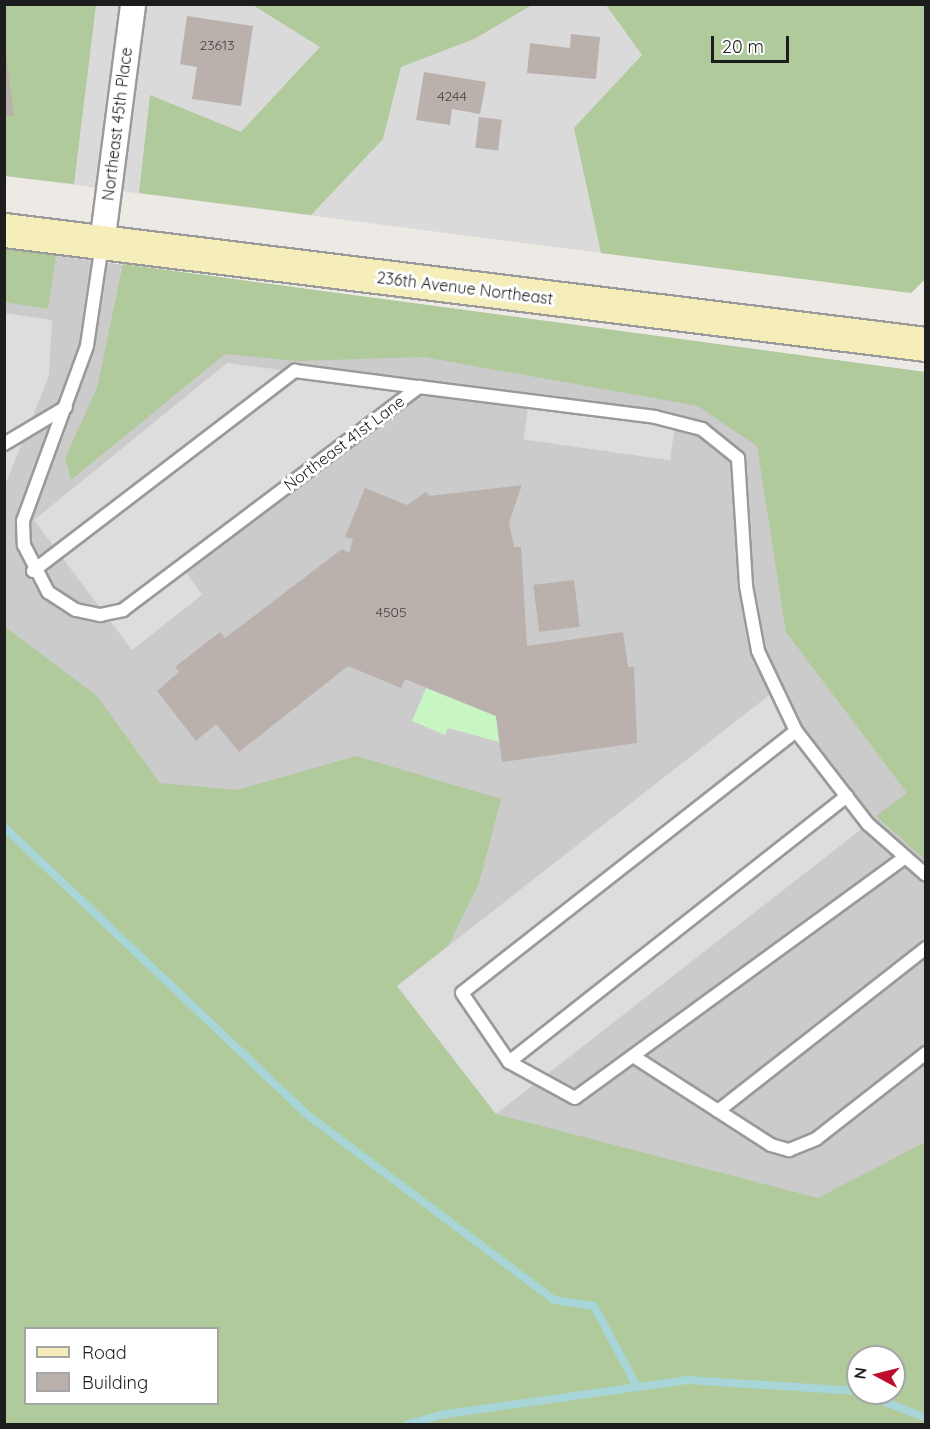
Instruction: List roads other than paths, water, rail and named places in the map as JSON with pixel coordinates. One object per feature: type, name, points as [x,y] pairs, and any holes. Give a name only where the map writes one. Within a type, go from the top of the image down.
[{"type":"street","name":"Northeast 45th Place","points":[[102,244],[133,4]]},
{"type":"street","name":"236th Avenue Northeast","points":[[4,230],[926,345]]},
{"type":"lane","name":"Northeast 41st Lane","points":[[102,244],[87,346],[23,520],[24,545],[33,571],[48,592],[76,610],[100,615],[123,610],[419,387],[655,417],[702,429],[722,442],[738,458],[743,481],[746,586],[758,651],[796,731],[847,796],[904,858],[926,875]]},
{"type":"lane","points":[[33,571],[295,371],[419,387]]},
{"type":"lane","points":[[4,444],[66,407]]},
{"type":"lane","points":[[796,731],[462,993],[509,1062],[575,1098],[904,858]]},
{"type":"lane","points":[[509,1062],[847,796]]},
{"type":"lane","points":[[718,1111],[926,948]]},
{"type":"lane","points":[[633,1056],[779,1149],[802,1147],[926,1053]]},
{"type":"waterway","points":[[4,827],[305,1113],[554,1300],[594,1306],[637,1387]]},
{"type":"waterway","points":[[408,1424],[446,1414],[688,1380],[846,1390]]},
{"type":"waterway","points":[[893,1405],[926,1418]]}]
